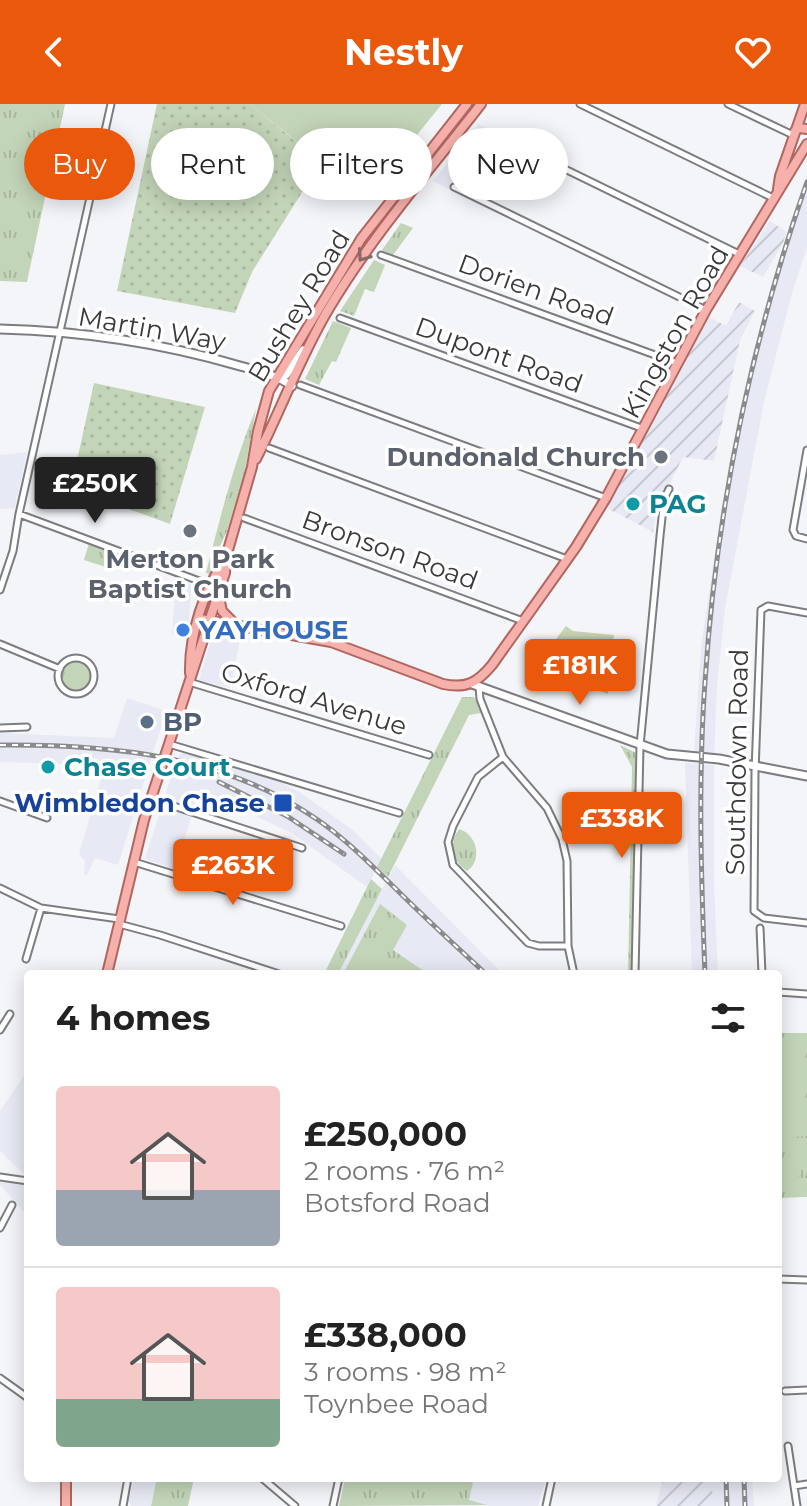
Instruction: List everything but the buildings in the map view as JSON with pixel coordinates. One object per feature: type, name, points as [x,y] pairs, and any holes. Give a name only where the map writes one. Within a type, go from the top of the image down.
[{"type":"main road","name":"Bushey Road","points":[[205,620],[225,573],[226,557],[252,467],[263,408],[278,378],[361,239],[467,104]]},
{"type":"main road","name":"Bushey Road","points":[[252,467],[296,385],[327,312],[368,249],[481,104]]},
{"type":"main road","name":"Kingston Road","points":[[776,194],[805,104]]},
{"type":"main road","points":[[794,133],[799,128],[807,129]]},
{"type":"main road","name":"Kingston Road","points":[[476,685],[568,559],[606,498],[706,310],[807,144]]},
{"type":"main road","points":[[789,149],[797,157],[801,156]]},
{"type":"main road","name":"Martin Way","points":[[0,329],[61,332],[182,351],[296,385]]},
{"type":"main road","name":"Bushey Road","points":[[278,378],[286,375],[314,338]]},
{"type":"main road","name":"Bushey Road","points":[[205,620],[210,585],[226,557]]},
{"type":"main road","points":[[219,593],[222,611],[237,625]]},
{"type":"main road","points":[[108,970],[133,862],[189,678],[190,659],[205,620],[331,642],[443,684],[457,687],[476,685],[674,756],[719,759],[807,776]]},
{"type":"main road","points":[[66,1482],[66,1506]]},
{"type":"street","points":[[0,590],[13,551],[111,104]]},
{"type":"street","points":[[580,104],[776,194]]},
{"type":"street","points":[[728,104],[794,133]]},
{"type":"street","points":[[568,171],[739,254]]},
{"type":"street","points":[[481,200],[706,310]]},
{"type":"street","name":"Dorien Road","points":[[381,255],[678,364]]},
{"type":"street","name":"Dupont Road","points":[[340,318],[645,429]]},
{"type":"street","points":[[296,385],[606,498]]},
{"type":"street","points":[[269,448],[568,559]]},
{"type":"street","points":[[807,450],[793,530],[796,536],[807,539]]},
{"type":"street","points":[[635,970],[640,746],[655,578],[664,499],[669,489]]},
{"type":"street","points":[[19,514],[210,585]]},
{"type":"street","name":"Bronson Road","points":[[244,518],[523,621]]},
{"type":"street","name":"Southdown Road","points":[[807,613],[763,607],[755,768],[754,911],[758,916],[807,923]]},
{"type":"street","points":[[0,644],[60,669]]},
{"type":"street","points":[[68,660],[86,661],[93,671],[93,683],[80,694],[69,693],[60,685],[60,669],[68,660]]},
{"type":"street","name":"Oxford Avenue","points":[[189,678],[429,755]]},
{"type":"street","points":[[476,685],[503,757],[547,808],[558,827],[567,861],[568,946],[573,970]]},
{"type":"street","points":[[0,728],[27,727]]},
{"type":"street","points":[[168,743],[399,813]]},
{"type":"street","points":[[503,757],[490,764],[478,777],[450,834],[450,858],[453,865],[528,943],[568,946]]},
{"type":"street","points":[[151,799],[302,848]]},
{"type":"street","points":[[0,801],[47,818]]},
{"type":"street","points":[[133,862],[341,926]]},
{"type":"street","points":[[0,888],[41,908],[118,922],[267,970]]},
{"type":"street","points":[[26,959],[41,908]]},
{"type":"street","points":[[760,928],[762,970]]},
{"type":"street","points":[[782,992],[807,994]]},
{"type":"street","points":[[0,1030],[10,1014]]},
{"type":"street","points":[[0,1177],[24,1180]]},
{"type":"street","points":[[0,1228],[12,1205]]},
{"type":"street","points":[[782,1279],[807,1280]]},
{"type":"street","points":[[0,1378],[24,1395]]},
{"type":"street","points":[[785,1391],[807,1390]]},
{"type":"street","points":[[788,1446],[797,1506]]},
{"type":"street","points":[[123,1503],[127,1482]]},
{"type":"street","points":[[267,1482],[295,1506]]},
{"type":"street","points":[[333,1506],[338,1482]]},
{"type":"street","points":[[546,1506],[551,1482]]},
{"type":"street","points":[[794,1486],[807,1484]]},
{"type":"shaded area","points":[[448,162],[448,189],[433,181]]},
{"type":"shaded area","points":[[807,175],[807,247],[764,402],[725,608],[714,756],[694,753],[701,647],[721,513],[754,349]]},
{"type":"shaded area","points":[[770,221],[787,232],[763,277],[740,266]]},
{"type":"shaded area","points":[[739,302],[755,311],[740,340],[714,461],[683,457],[658,500],[653,532],[607,508],[709,317],[726,326]]},
{"type":"shaded area","points":[[27,452],[15,508],[0,509],[0,455]]},
{"type":"shaded area","points":[[176,580],[192,585],[187,638],[172,634]]},
{"type":"shaded area","points":[[225,633],[241,635],[230,688],[199,680],[210,644]]},
{"type":"shaded area","points":[[127,698],[166,711],[118,865],[95,858],[87,875],[84,875],[85,861],[79,854],[105,765],[0,762],[0,733],[114,738]]},
{"type":"shaded area","points":[[180,754],[276,780],[301,793],[353,830],[382,859],[367,887],[293,834],[200,789],[175,869],[145,859],[174,768]]},
{"type":"shaded area","points":[[685,763],[714,765],[718,970],[692,970]]},
{"type":"shaded area","points":[[395,865],[499,970],[340,970]]},
{"type":"shaded area","points":[[24,1076],[24,1174],[0,1151],[0,1111]]},
{"type":"shaded area","points":[[0,1181],[24,1184],[24,1212],[0,1185]]},
{"type":"shaded area","points":[[133,1482],[156,1482],[151,1506],[131,1506],[129,1501]]},
{"type":"shaded area","points":[[473,1482],[545,1482],[538,1506],[486,1506],[469,1500]]},
{"type":"shaded area","points":[[662,1482],[712,1482],[713,1506],[656,1506]]},
{"type":"shaded area","points":[[712,1482],[752,1482],[754,1506],[713,1506]]},
{"type":"green space","points":[[0,104],[65,104],[60,128],[24,128],[24,200],[45,200],[27,282],[0,281]]},
{"type":"green space","points":[[157,104],[250,104],[290,137],[290,200],[297,200],[252,272],[235,313],[117,291],[151,132],[151,200],[274,200],[274,128],[152,128]]},
{"type":"green space","points":[[250,104],[442,104],[423,128],[290,128],[290,136]]},
{"type":"green space","points":[[401,223],[413,228],[393,255],[382,250]]},
{"type":"green space","points":[[374,260],[385,265],[374,292],[365,289],[354,316],[340,311]]},
{"type":"green space","points":[[333,321],[351,328],[336,362],[332,361],[319,385],[305,379]]},
{"type":"green space","points":[[94,383],[205,407],[170,524],[71,488]]},
{"type":"green space","points":[[256,409],[245,470],[227,531],[210,574],[206,573],[234,469]]},
{"type":"green space","points":[[89,543],[121,556],[115,570],[84,560]]},
{"type":"green space","points":[[566,626],[573,631],[614,635],[608,694],[535,667]]},
{"type":"green space","points":[[76,662],[86,666],[90,676],[86,686],[76,690],[66,686],[62,676],[66,666]]},
{"type":"green space","points":[[462,697],[474,697],[481,713],[469,715],[388,877],[377,867]]},
{"type":"green space","points":[[620,745],[636,753],[631,970],[628,970],[632,767]]},
{"type":"green space","points":[[459,829],[470,836],[476,848],[475,860],[467,871],[453,852]]},
{"type":"green space","points":[[371,879],[382,889],[340,970],[326,970]]},
{"type":"green space","points":[[380,904],[407,925],[393,950],[422,970],[345,970]]},
{"type":"green space","points":[[782,1033],[807,1033],[807,1197],[782,1198]]},
{"type":"green space","points":[[802,1037],[807,1136],[782,1138],[782,1038]]},
{"type":"green space","points":[[797,1159],[799,1191],[783,1192],[782,1160]]},
{"type":"green space","points":[[156,1482],[193,1482],[188,1506],[151,1506]]},
{"type":"green space","points":[[344,1482],[473,1482],[469,1500],[487,1505],[339,1506]]},
{"type":"railway","points":[[705,970],[701,755],[710,619],[718,555],[727,492],[753,366],[807,182]]},
{"type":"railway","points":[[0,745],[82,747],[164,758],[204,767],[280,797],[315,818],[347,843],[482,970]]},
{"type":"railway","points":[[219,782],[287,816],[344,854]]},
{"type":"railway","points":[[726,1482],[727,1506]]},
{"type":"railway","points":[[744,1482],[745,1506]]},
{"type":"place","name":"Dundonald Church","points":[[661,457]]},
{"type":"place","name":"PAG","points":[[633,504]]},
{"type":"place","name":"Merton Park Baptist Church","points":[[190,531]]},
{"type":"place","name":"YAYHOUSE","points":[[183,630]]},
{"type":"place","name":"BP","points":[[147,722]]},
{"type":"place","name":"Chase Court","points":[[48,767]]},
{"type":"place","name":"Wimbledon Chase","points":[[283,803]]}]
